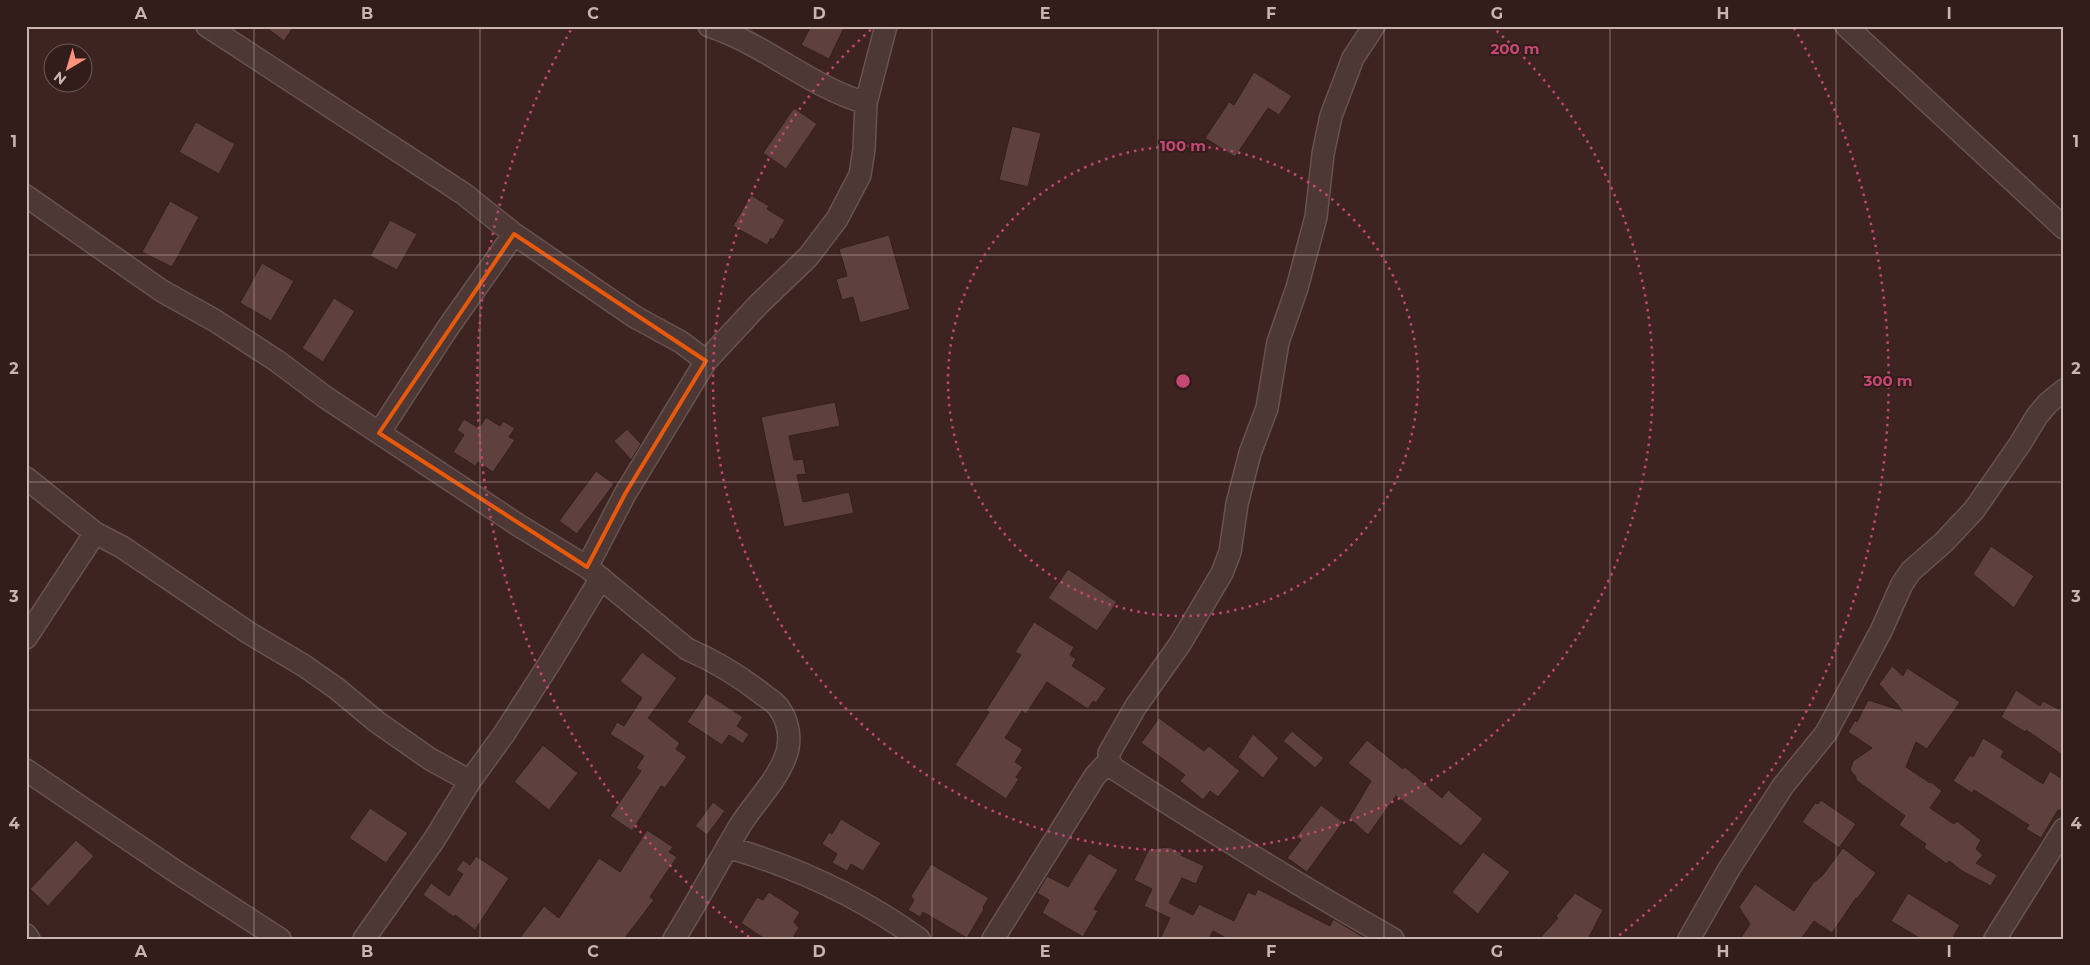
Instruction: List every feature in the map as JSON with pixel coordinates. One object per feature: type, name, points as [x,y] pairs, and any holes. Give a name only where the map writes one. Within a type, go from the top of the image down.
[{"type":"street","points":[[206,26],[464,194],[514,234],[635,317],[681,342],[706,361]]},
{"type":"street","points":[[709,26],[744,41],[843,96],[866,103]]},
{"type":"street","points":[[364,939],[434,840],[470,781],[551,661],[594,573],[625,494],[706,361],[759,304],[808,257],[837,219],[860,175],[864,149],[866,103],[886,26]]},
{"type":"street","points":[[1374,26],[1353,58],[1331,116],[1323,154],[1316,217],[1297,288],[1278,342],[1267,408],[1250,453],[1237,504],[1230,552],[1222,573],[1180,644],[1136,706],[1109,753],[1109,761],[1113,768],[1172,806],[1302,887],[1393,939]]},
{"type":"street","points":[[1846,26],[2064,228]]},
{"type":"street","points":[[26,196],[142,278],[196,312],[214,320],[379,433],[594,573],[687,649],[705,657],[742,679],[779,706],[790,737],[786,757],[775,777],[727,847],[674,939]]},
{"type":"street","points":[[379,433],[514,234]]},
{"type":"street","points":[[1689,939],[1724,878],[1783,786],[1826,733],[1881,630],[1902,584],[1911,571],[1944,542],[1974,510],[2037,416],[2048,403],[2064,390]]},
{"type":"street","points":[[26,478],[95,533],[122,547],[249,633],[303,665],[336,688],[377,722],[430,759],[470,781]]},
{"type":"street","points":[[26,638],[95,533]]},
{"type":"street","points":[[993,939],[1095,776],[1109,761]]},
{"type":"street","points":[[26,770],[178,873],[280,939]]},
{"type":"street","points":[[1995,939],[2064,830]]},
{"type":"street","points":[[727,847],[773,861],[834,888],[867,905],[919,939]]},
{"type":"street","points":[[26,935],[29,939]]},
{"type":"highlighted area","points":[[514,234],[706,361],[625,494],[587,567],[379,433]]},
{"type":"building","points":[[264,26],[294,26],[284,41]]},
{"type":"building","points":[[811,26],[845,26],[829,59],[801,45]]},
{"type":"building","points":[[1254,72],[1292,96],[1279,115],[1268,108],[1235,157],[1205,138],[1229,102],[1234,105]]},
{"type":"building","points":[[794,108],[817,124],[786,169],[763,153]]},
{"type":"building","points":[[196,122],[235,144],[219,174],[179,152]]},
{"type":"building","points":[[1012,126],[1041,133],[1028,187],[999,180]]},
{"type":"building","points":[[751,195],[769,206],[767,209],[785,220],[773,240],[771,238],[767,245],[733,226]]},
{"type":"building","points":[[170,201],[199,217],[172,267],[142,252]]},
{"type":"building","points":[[390,220],[417,234],[397,270],[370,256]]},
{"type":"building","points":[[889,235],[910,309],[860,323],[853,297],[842,300],[836,279],[847,276],[839,249]]},
{"type":"building","points":[[262,263],[294,281],[271,321],[240,303]]},
{"type":"building","points":[[334,298],[355,311],[323,362],[302,348]]},
{"type":"building","points":[[835,402],[840,426],[789,436],[794,460],[803,459],[806,474],[797,475],[803,502],[849,492],[854,513],[784,527],[761,417]]},
{"type":"building","points":[[486,417],[500,426],[503,421],[515,428],[509,437],[515,440],[493,472],[478,462],[475,466],[453,452],[464,435],[457,430],[464,419],[479,428]]},
{"type":"building","points":[[627,429],[641,444],[631,460],[614,441]]},
{"type":"building","points":[[596,471],[614,484],[577,534],[559,521]]},
{"type":"building","points":[[1991,546],[2034,576],[2014,608],[1973,574]]},
{"type":"building","points":[[1068,569],[1117,602],[1097,631],[1048,598]]},
{"type":"building","points":[[1034,622],[1074,647],[1070,655],[1076,659],[1072,666],[1106,688],[1096,703],[1093,701],[1088,709],[1047,682],[1026,714],[1022,711],[1005,738],[1023,749],[1015,762],[1023,767],[1016,777],[1019,779],[1006,799],[955,765],[989,712],[986,710],[1021,655],[1015,652]]},
{"type":"building","points":[[642,652],[677,678],[648,718],[680,743],[676,749],[687,757],[665,788],[661,786],[632,831],[610,816],[641,771],[636,768],[644,756],[610,734],[617,722],[624,726],[642,698],[620,681]]},
{"type":"building","points":[[1892,666],[1903,676],[1907,668],[1960,702],[1927,749],[1916,742],[1906,767],[1942,791],[1930,808],[1954,824],[1957,821],[1981,840],[1976,849],[1983,855],[1976,863],[1997,875],[1991,886],[1962,871],[1949,861],[1947,864],[1924,848],[1926,844],[1899,825],[1905,816],[1856,780],[1856,777],[1850,770],[1853,761],[1872,748],[1848,732],[1855,720],[1857,722],[1868,700],[1903,711],[1879,684]]},
{"type":"building","points":[[2016,690],[2040,706],[2043,701],[2064,712],[2064,756],[2026,730],[2025,732],[2001,717]]},
{"type":"building","points":[[706,693],[743,717],[737,726],[749,734],[743,744],[729,735],[722,745],[687,722]]},
{"type":"building","points":[[1159,718],[1204,751],[1209,746],[1240,771],[1218,797],[1210,791],[1203,800],[1180,781],[1185,775],[1141,743]]},
{"type":"building","points":[[1292,731],[1324,758],[1315,768],[1283,741]]},
{"type":"building","points":[[1253,734],[1279,758],[1263,778],[1238,757]]},
{"type":"building","points":[[1983,738],[2004,751],[2001,757],[2043,784],[2050,771],[2064,780],[2064,804],[2060,811],[2058,810],[2041,838],[2026,829],[2029,825],[1974,790],[1972,793],[1953,781],[1970,755],[1973,757]]},
{"type":"building","points":[[1367,740],[1403,769],[1405,767],[1442,798],[1448,790],[1483,819],[1461,846],[1396,796],[1368,835],[1349,818],[1371,781],[1348,763]]},
{"type":"building","points":[[543,745],[578,773],[549,810],[514,782]]},
{"type":"building","points":[[1821,800],[1856,824],[1839,848],[1802,822],[1815,803],[1818,804]]},
{"type":"building","points":[[713,802],[725,811],[707,835],[695,826]]},
{"type":"building","points":[[1321,805],[1343,822],[1307,872],[1287,858],[1301,840],[1296,837]]},
{"type":"building","points":[[370,808],[408,833],[386,863],[349,838]]},
{"type":"building","points":[[841,819],[881,843],[863,871],[851,864],[847,871],[832,863],[837,854],[822,844],[829,832],[832,834]]},
{"type":"building","points":[[647,830],[673,847],[669,852],[677,857],[650,897],[654,900],[624,939],[519,939],[544,906],[559,918],[599,858],[620,872]]},
{"type":"building","points":[[76,840],[94,856],[48,906],[30,889]]},
{"type":"building","points":[[1169,847],[1204,866],[1196,884],[1182,878],[1169,903],[1193,915],[1199,904],[1234,921],[1248,892],[1255,895],[1258,889],[1330,926],[1333,919],[1367,939],[1228,939],[1213,931],[1209,939],[1160,939],[1170,918],[1144,906],[1152,889],[1134,880],[1149,849]]},
{"type":"building","points":[[1843,848],[1876,873],[1832,933],[1814,921],[1801,939],[1740,939],[1750,924],[1739,907],[1755,884],[1794,911],[1813,883],[1822,876]]},
{"type":"building","points":[[1483,852],[1510,872],[1478,914],[1452,892]]},
{"type":"building","points":[[1089,853],[1118,870],[1094,909],[1098,911],[1083,937],[1042,913],[1049,900],[1037,893],[1047,876],[1068,887]]},
{"type":"building","points":[[476,856],[509,878],[475,930],[423,895],[431,883],[449,896],[463,874],[456,870],[463,860],[470,865]]},
{"type":"building","points":[[931,864],[989,898],[967,938],[923,912],[920,917],[908,910],[914,900],[911,896]]},
{"type":"building","points":[[769,892],[800,912],[794,922],[799,928],[792,939],[765,939],[741,923],[757,897],[763,900]]},
{"type":"building","points":[[1575,893],[1603,910],[1588,939],[1539,939],[1558,918],[1556,916]]},
{"type":"building","points":[[1908,893],[1960,925],[1952,939],[1921,939],[1891,921]]}]
